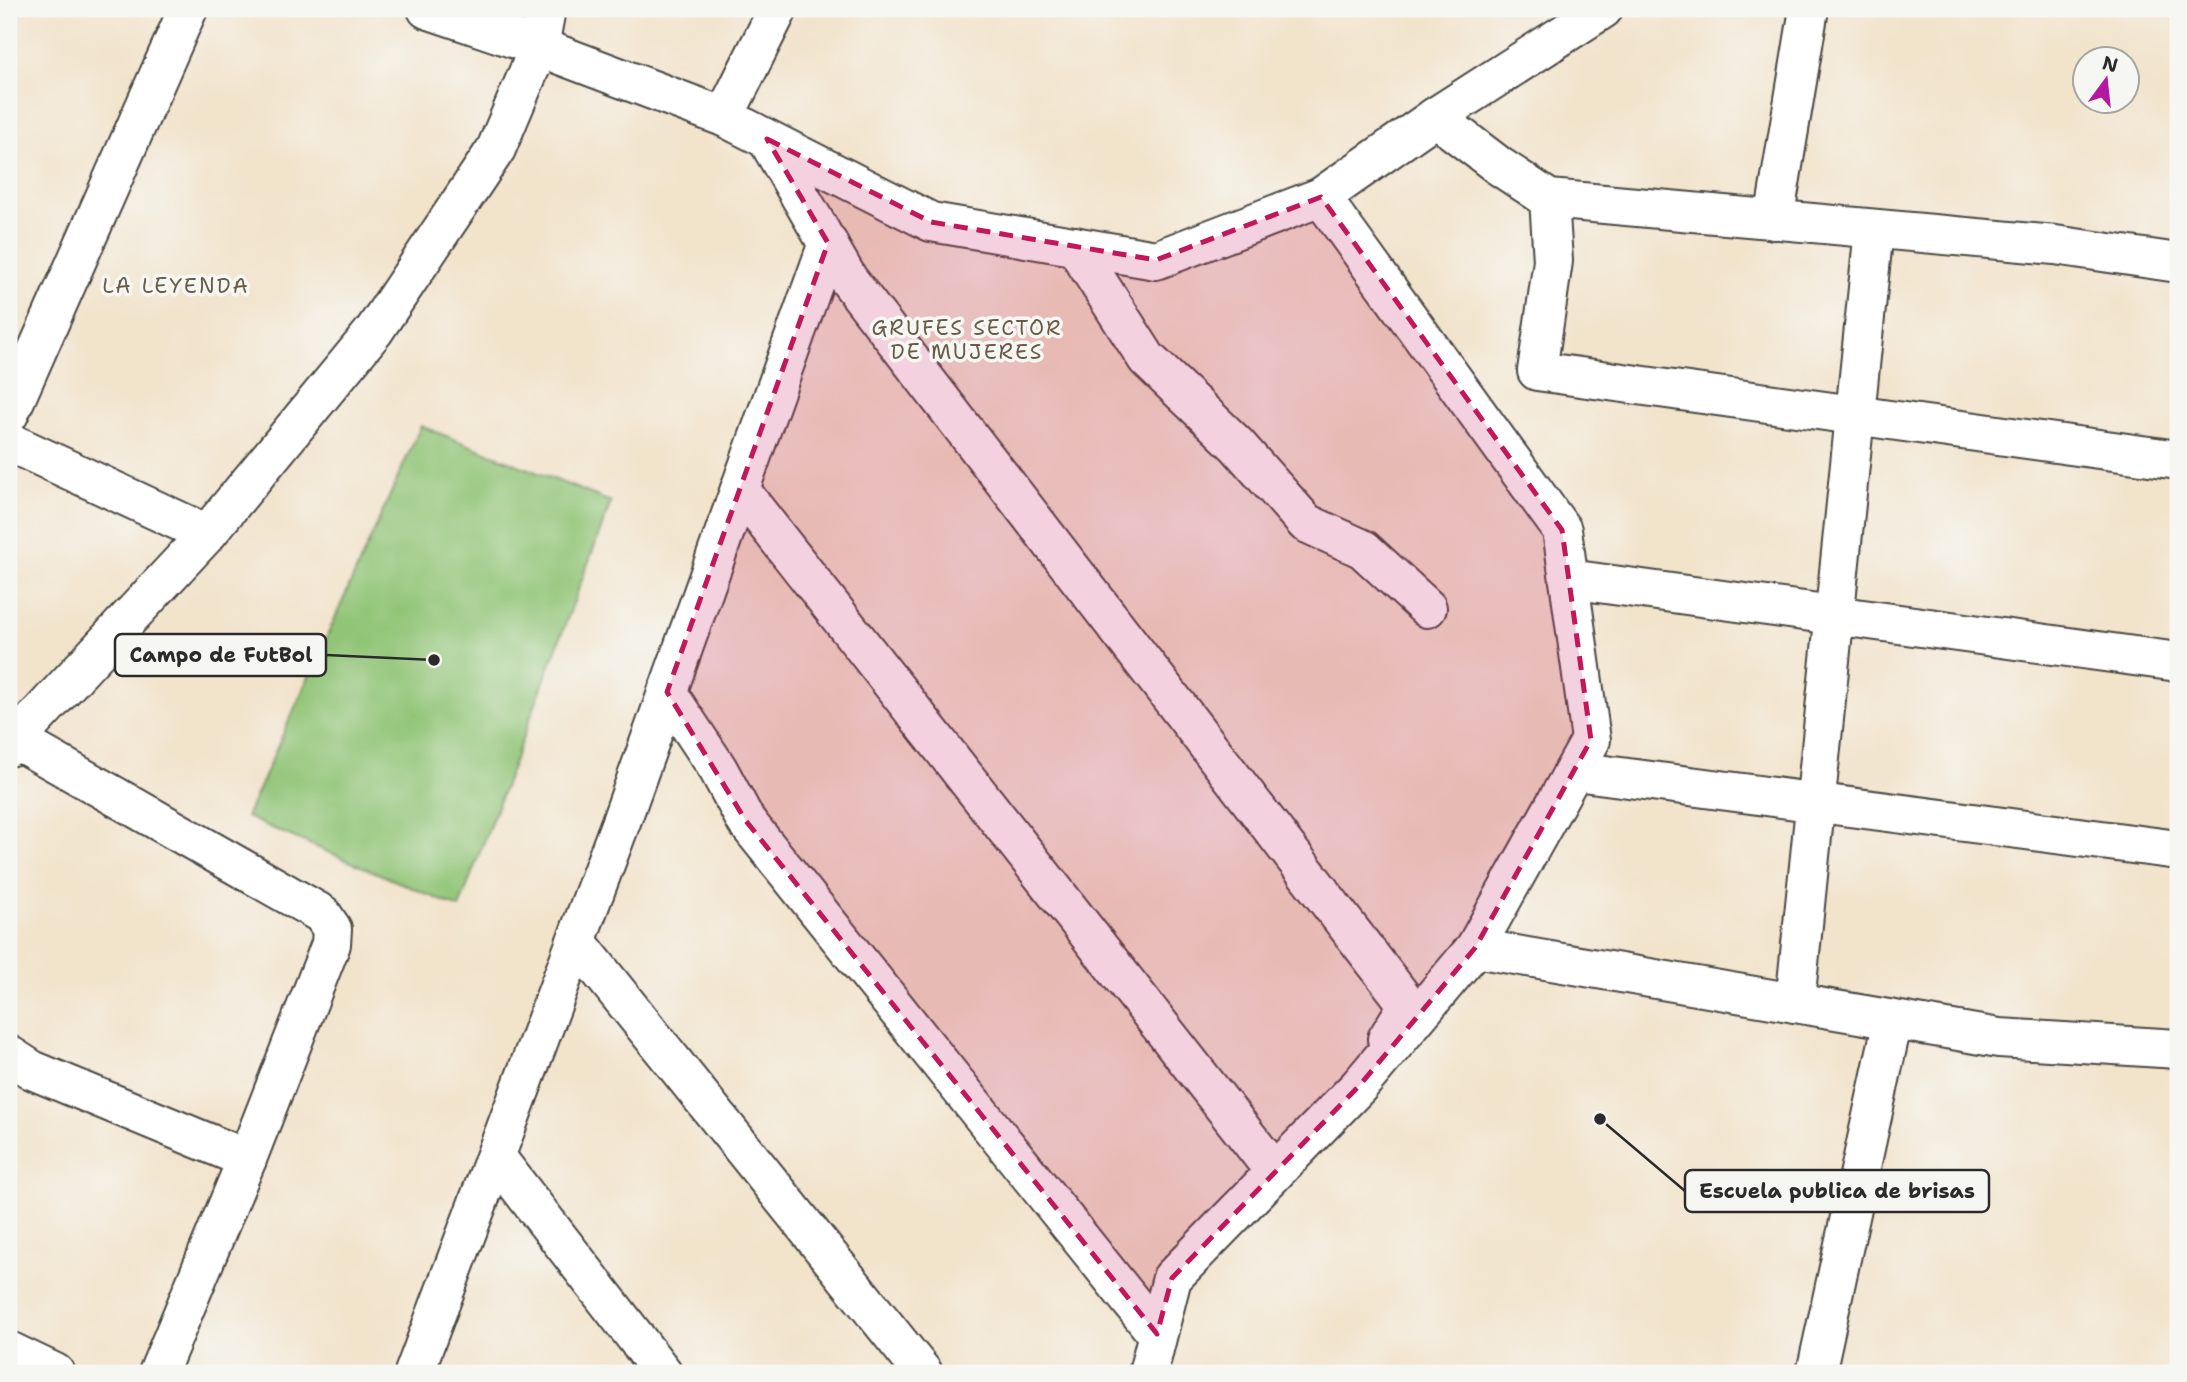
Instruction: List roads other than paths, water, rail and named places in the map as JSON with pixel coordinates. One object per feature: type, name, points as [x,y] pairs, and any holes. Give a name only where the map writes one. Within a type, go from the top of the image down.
[{"type":"street","points":[[9,414],[188,9]]},
{"type":"street","points":[[427,9],[539,47],[724,117],[931,222],[1156,260],[1321,197],[1435,117],[1603,9]]},
{"type":"street","points":[[158,1373],[247,1159],[331,944],[332,929],[322,914],[11,741],[207,534],[374,331],[496,149],[539,47],[546,9]]},
{"type":"street","points":[[724,117],[778,9]]},
{"type":"street","points":[[1774,220],[1809,9]]},
{"type":"street","points":[[1435,117],[1499,166],[1549,199],[2055,245],[2178,262]]},
{"type":"street","points":[[767,139],[848,279],[1408,1004],[1359,1086]]},
{"type":"street","points":[[1148,1373],[1172,1278],[1359,1086],[1475,947],[1591,740],[1562,530],[1321,197]]},
{"type":"street","points":[[1549,199],[1553,261],[1537,371],[2178,460]]},
{"type":"street","points":[[1795,1003],[1874,229]]},
{"type":"street","points":[[414,1373],[576,941],[828,243]]},
{"type":"street","points":[[1074,246],[1147,359],[1237,445],[1306,523],[1363,549],[1427,608]]},
{"type":"street","points":[[9,442],[207,534]]},
{"type":"street","points":[[740,490],[1275,1172]]},
{"type":"street","points":[[1569,579],[2178,662]]},
{"type":"street","points":[[667,692],[719,769],[746,821],[1157,1334]]},
{"type":"street","points":[[1575,771],[2178,850]]},
{"type":"street","points":[[576,941],[923,1373]]},
{"type":"street","points":[[1475,947],[1999,1038],[2178,1049]]},
{"type":"street","points":[[1819,1373],[1893,1020]]},
{"type":"street","points":[[9,1055],[32,1070],[247,1159]]},
{"type":"street","points":[[496,1157],[663,1373]]},
{"type":"street","points":[[9,1351],[55,1373]]},
{"type":"place","name":"Campo de FutBol","points":[[434,660]]},
{"type":"place","name":"Escuela publica de brisas","points":[[1600,1119]]},
{"type":"district","name":"LA LEYENDA","points":[[176,286]]},
{"type":"district","name":"GRUFES SECTOR DE MUJERES","points":[[967,340]]}]
